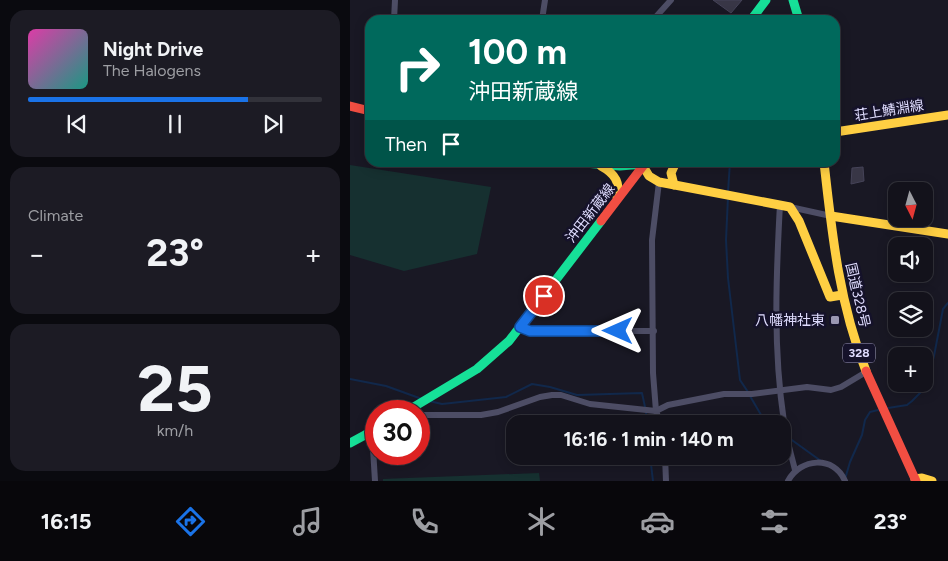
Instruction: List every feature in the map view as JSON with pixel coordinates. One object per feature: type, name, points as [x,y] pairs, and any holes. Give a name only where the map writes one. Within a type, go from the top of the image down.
[{"type":"main road","points":[[754,15],[766,0]]},
{"type":"main road","points":[[793,0],[798,15]]},
{"type":"main road","points":[[350,106],[365,110]]},
{"type":"main road","name":"荘上鯖淵線","points":[[840,131],[948,115]]},
{"type":"main road","points":[[602,167],[612,172],[618,181],[619,192],[616,202]]},
{"type":"main road","name":"沖田新蔵線","points":[[428,400],[477,369],[504,346],[643,167]]},
{"type":"main road","points":[[646,167],[649,176],[659,182],[790,207],[799,221],[830,297],[842,295]]},
{"type":"main road","points":[[672,167],[671,175],[674,185]]},
{"type":"main road","name":"国道328号","points":[[825,167],[842,295],[853,336],[866,372],[915,480]]},
{"type":"main road","points":[[831,216],[948,234]]},
{"type":"main road","points":[[350,443],[365,435]]},
{"type":"main road","points":[[915,480],[922,478],[932,481]]},
{"type":"street","points":[[394,15],[395,0]]},
{"type":"street","points":[[543,15],[545,0]]},
{"type":"street","points":[[658,15],[671,0]]},
{"type":"street","points":[[658,415],[653,373],[652,240],[659,182]]},
{"type":"street","points":[[780,204],[776,274],[778,366],[784,424],[795,470]]},
{"type":"street","points":[[790,207],[831,216]]},
{"type":"street","points":[[520,327],[530,331],[654,331]]},
{"type":"street","points":[[430,415],[481,415],[498,412],[540,397],[552,395],[573,397],[590,404],[656,411],[668,405],[713,396],[752,394],[807,387],[831,390],[841,387],[866,372]]},
{"type":"street","points":[[788,481],[795,470],[813,463],[834,467],[840,472],[845,481]]},
{"type":"street","points":[[375,465],[375,481]]},
{"type":"street","points":[[666,465],[666,481]]},
{"type":"green space","points":[[350,165],[491,187],[477,254],[404,271],[350,255]]},
{"type":"green space","points":[[539,473],[540,481],[383,481],[383,479]]},
{"type":"building","points":[[713,0],[742,0],[731,13]]},
{"type":"building","points":[[863,167],[864,181],[851,184],[852,168]]},
{"type":"waterway","points":[[728,192],[730,167]]},
{"type":"waterway","points":[[728,197],[726,240],[728,278],[740,380],[748,392]]},
{"type":"waterway","points":[[888,408],[907,405],[922,391],[934,356],[943,309],[948,303]]},
{"type":"waterway","points":[[350,379],[386,386],[422,399]]},
{"type":"waterway","points":[[430,401],[442,404],[506,397],[532,384],[577,395],[642,393],[645,407]]},
{"type":"waterway","points":[[750,396],[761,415]]},
{"type":"waterway","points":[[845,479],[862,435],[865,420],[870,412],[878,410]]},
{"type":"waterway","points":[[791,439],[821,461]]},
{"type":"waterway","points":[[651,465],[653,481]]},
{"type":"traffic: fast","points":[[755,15],[766,0]]},
{"type":"traffic: fast","points":[[793,0],[798,15]]},
{"type":"traffic: fast","points":[[425,400],[477,369],[509,341],[601,221]]},
{"type":"traffic: fast","points":[[350,443],[365,435]]},
{"type":"traffic: slow","points":[[840,131],[948,115]]},
{"type":"traffic: slow","points":[[602,167],[613,175],[617,182],[617,197]]},
{"type":"traffic: slow","points":[[644,167],[649,176],[659,182],[790,207],[799,221],[830,297],[842,295]]},
{"type":"traffic: slow","points":[[674,167],[671,173],[674,185]]},
{"type":"traffic: slow","points":[[825,167],[843,294],[849,320],[866,371]]},
{"type":"traffic: slow","points":[[831,216],[948,234]]},
{"type":"traffic: slow","points":[[915,479],[922,478],[932,481]]},
{"type":"traffic: jam","points":[[350,106],[365,110]]},
{"type":"traffic: jam","points":[[601,221],[642,167]]},
{"type":"traffic: jam","points":[[866,371],[916,481]]},
{"type":"place","name":"八幡神社東","points":[[835,320]]},
{"type":"route","points":[[544,296],[520,327],[530,331],[618,331]]}]
